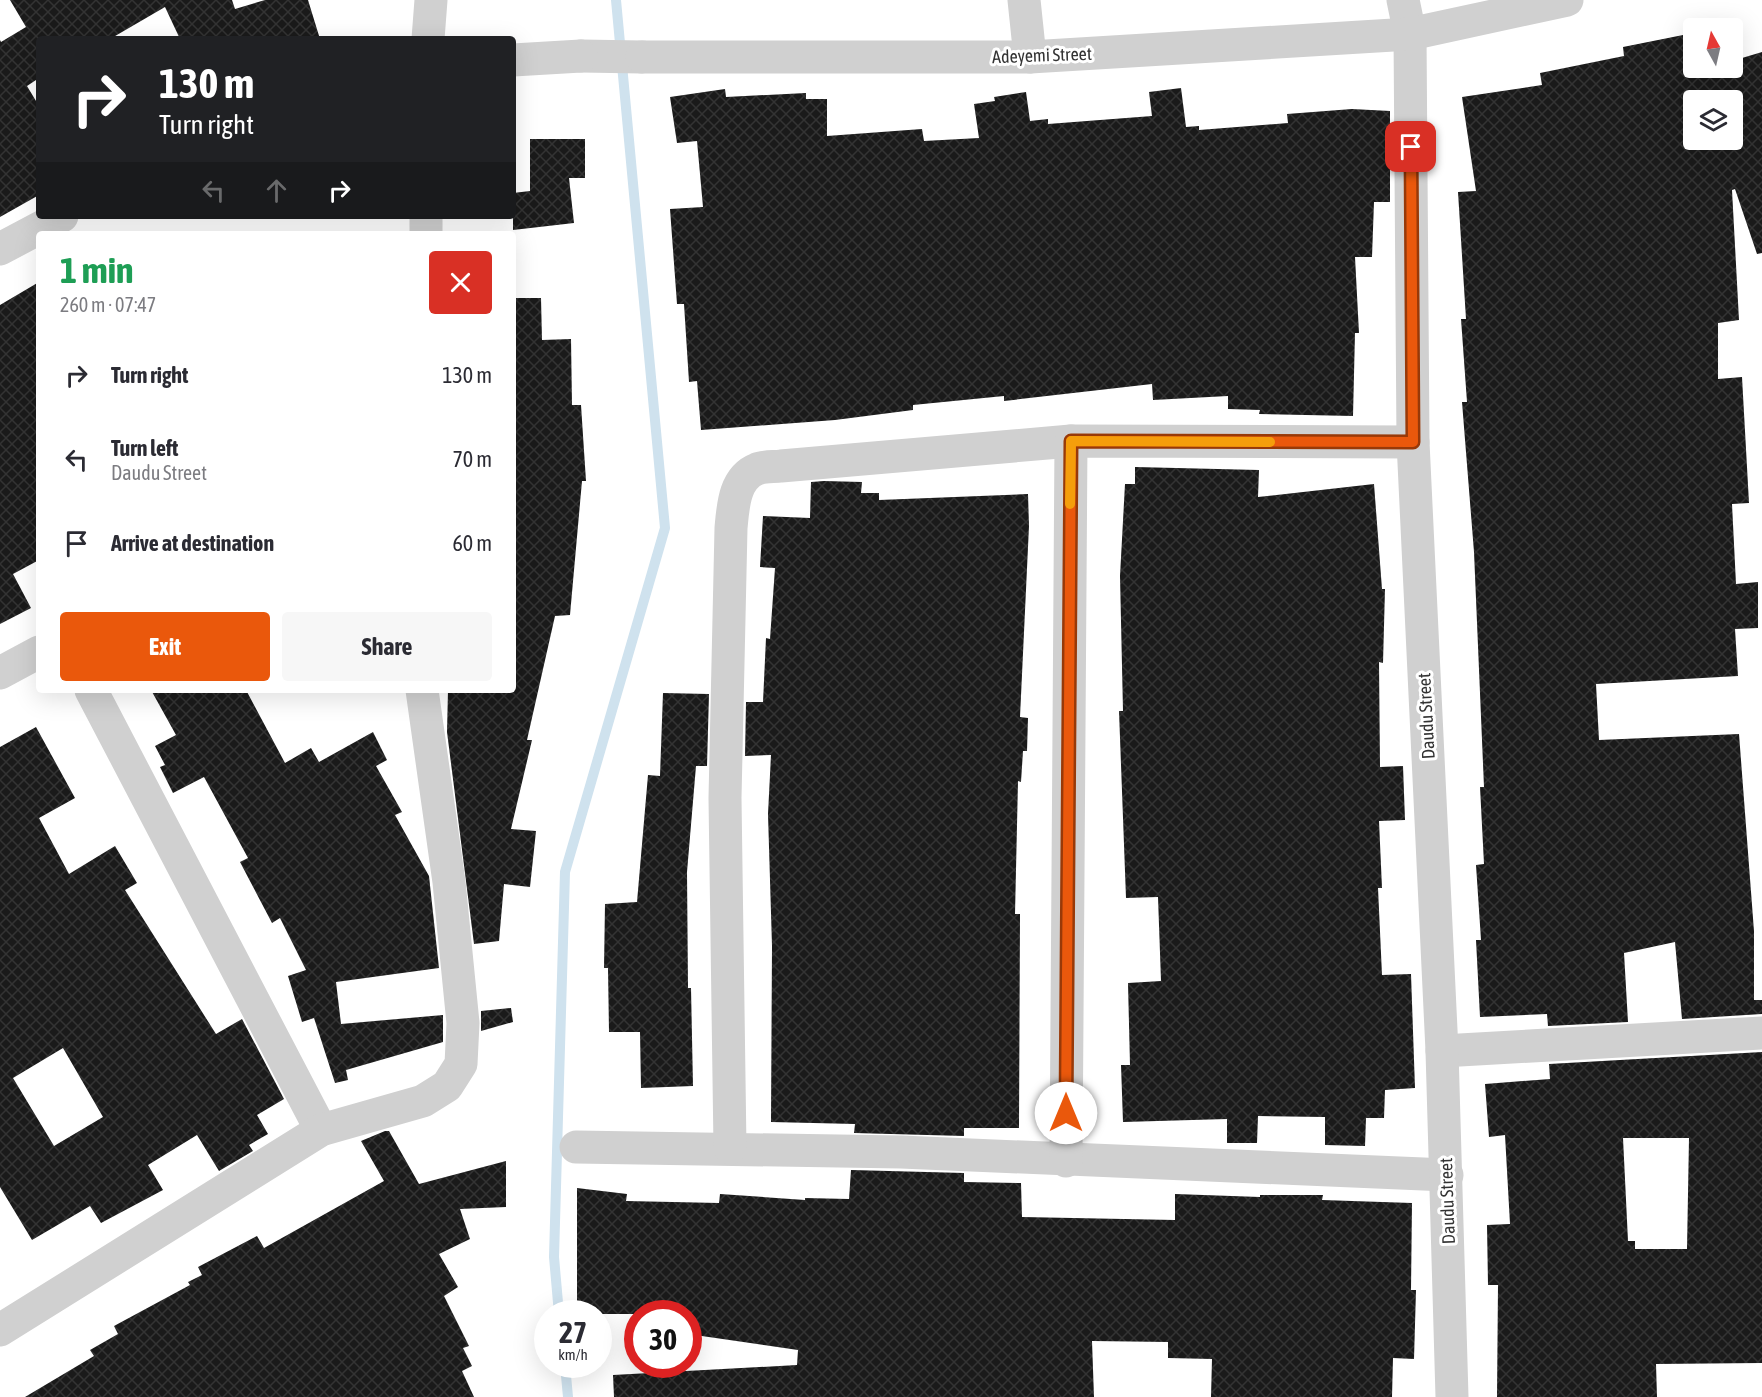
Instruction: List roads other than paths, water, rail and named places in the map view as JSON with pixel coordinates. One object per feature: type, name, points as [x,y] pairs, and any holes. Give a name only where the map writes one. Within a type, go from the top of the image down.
[{"type":"street","points":[[428,36],[431,0]]},
{"type":"street","points":[[1024,0],[1030,57]]},
{"type":"street","name":"Daudu Street","points":[[1403,0],[1410,34],[1413,442],[1442,1051],[1452,1397]]},
{"type":"street","name":"Adeyemi Street","points":[[516,60],[580,56],[1030,57],[1410,34],[1567,0]]},
{"type":"street","points":[[0,249],[56,219]]},
{"type":"street","points":[[729,1148],[725,798],[734,497],[744,479],[756,469],[1071,441],[1413,442]]},
{"type":"street","points":[[1066,1161],[1071,441]]},
{"type":"street","points":[[0,673],[36,654]]},
{"type":"street","points":[[93,693],[321,1130]]},
{"type":"street","points":[[3,1322],[321,1130],[423,1101],[447,1086],[461,1064],[463,1023],[449,882],[422,693]]},
{"type":"street","points":[[1442,1051],[1762,1033]]},
{"type":"street","points":[[576,1147],[901,1152],[1066,1161],[1447,1175]]},
{"type":"waterway","points":[[558,1300],[554,1257],[565,872],[665,528],[616,0]]},
{"type":"waterway","points":[[566,1378],[568,1397]]}]
